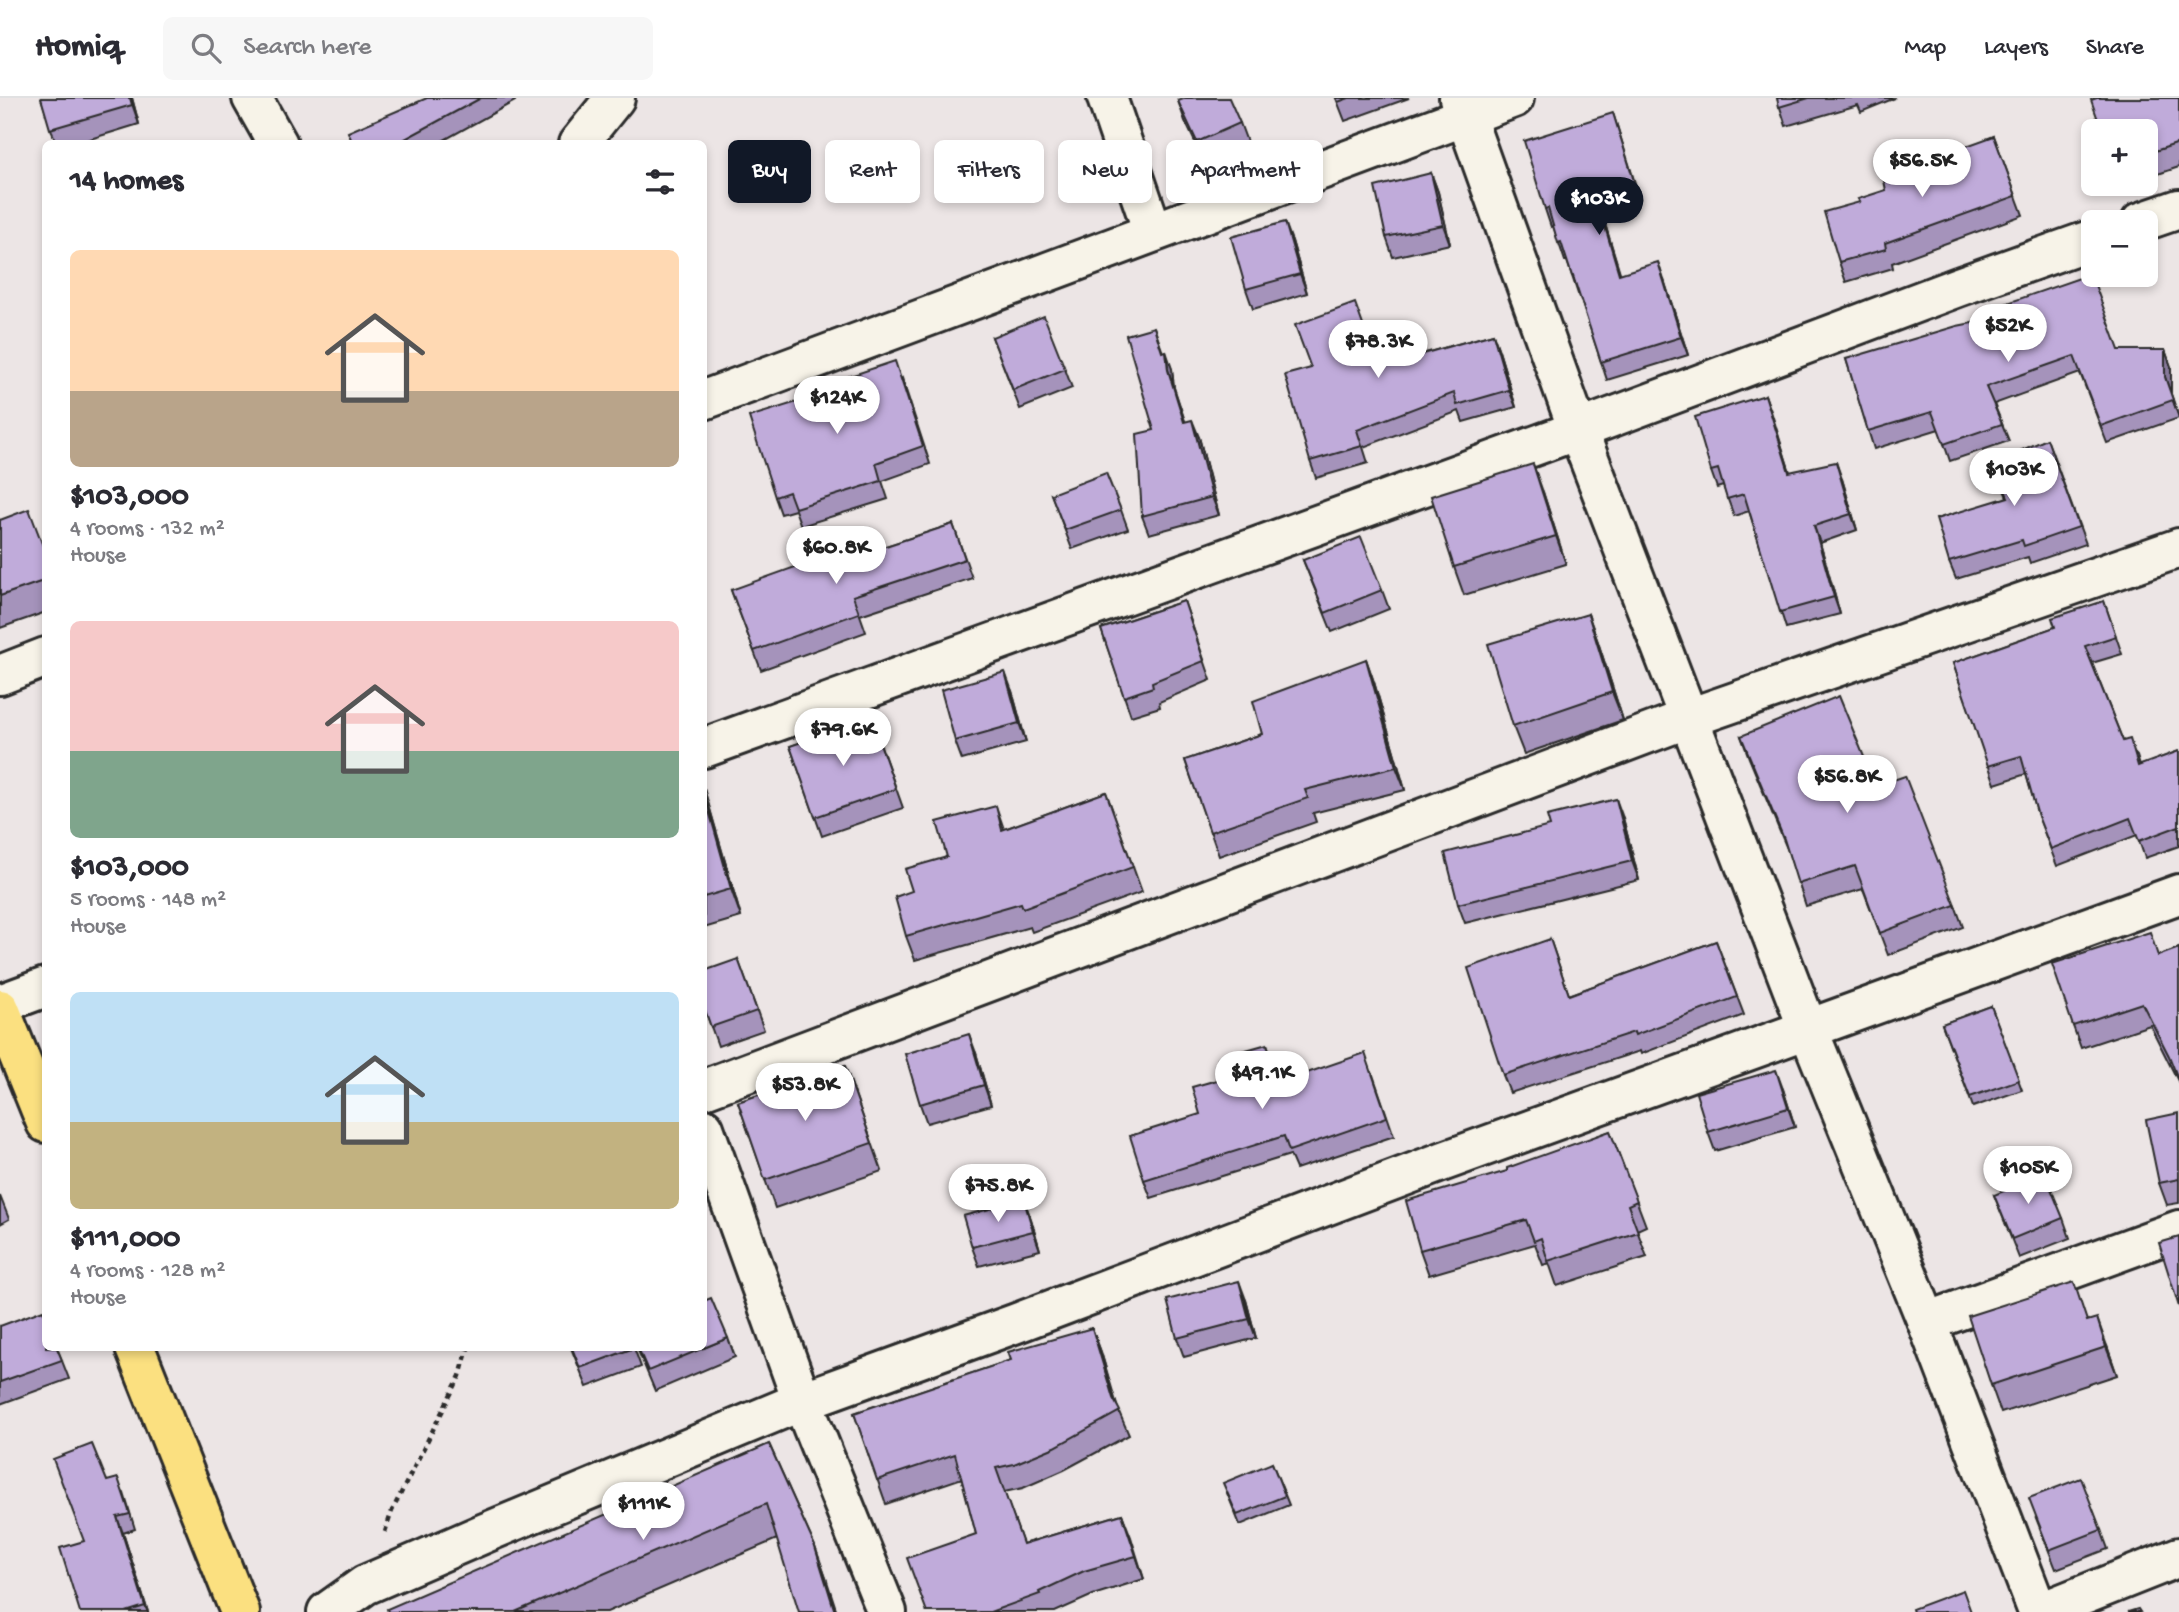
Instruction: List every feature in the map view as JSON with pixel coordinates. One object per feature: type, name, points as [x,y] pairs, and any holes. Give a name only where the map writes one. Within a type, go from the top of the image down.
[{"type":"main road","points":[[0,1006],[42,1113]]},
{"type":"main road","points":[[136,1351],[240,1612]]},
{"type":"street","points":[[252,98],[276,140]]},
{"type":"street","points":[[581,140],[615,98]]},
{"type":"street","points":[[1107,98],[1153,232]]},
{"type":"street","points":[[707,399],[1153,232],[1463,107],[1514,98]]},
{"type":"street","points":[[1463,107],[1577,430],[1808,1029],[1927,1322],[2040,1612],[2179,1557]]},
{"type":"street","points":[[2158,216],[2179,209]]},
{"type":"street","points":[[707,747],[2081,243]]},
{"type":"street","points":[[707,1088],[1689,718],[2179,548]]},
{"type":"street","points":[[0,676],[42,659]]},
{"type":"street","points":[[327,1612],[365,1585],[485,1532],[802,1401],[1014,1324],[1444,1161],[2179,894]]},
{"type":"street","points":[[0,1006],[42,989]]},
{"type":"street","points":[[707,1136],[802,1401],[887,1612]]},
{"type":"street","points":[[1927,1322],[2179,1230]]},
{"type":"path","points":[[365,1585],[393,1511],[460,1376],[467,1351]]},
{"type":"building","points":[[41,98],[130,98],[132,105],[50,129]]},
{"type":"building","points":[[427,98],[481,98],[405,140],[351,140],[348,132]]},
{"type":"building","points":[[1186,98],[1229,98],[1240,123],[1196,140],[1178,101]]},
{"type":"building","points":[[1777,98],[1809,98],[1779,107]]},
{"type":"building","points":[[2179,98],[2179,143],[2158,150],[2158,119],[2098,119],[2091,100]]},
{"type":"building","points":[[1613,113],[1634,181],[1595,193],[1619,274],[1658,262],[1681,337],[1601,362],[1561,242],[1558,243],[1548,208],[1545,209],[1524,141]]},
{"type":"building","points":[[1994,136],[2016,196],[1885,243],[1886,249],[1839,262],[1824,212],[1860,202],[1858,199],[1886,190],[1883,176]]},
{"type":"building","points":[[1431,173],[1443,225],[1386,237],[1375,187]]},
{"type":"building","points":[[1285,222],[1300,274],[1246,289],[1231,237]]},
{"type":"building","points":[[2081,277],[2081,287],[2096,287],[2119,350],[2165,350],[2165,377],[2173,400],[2101,426],[2074,356],[1986,387],[2002,424],[1944,444],[1932,412],[1868,431],[1846,359],[1957,326],[2003,317],[1999,306]]},
{"type":"building","points":[[1355,303],[1376,361],[1398,353],[1401,360],[1493,334],[1509,390],[1457,405],[1454,393],[1357,430],[1362,446],[1310,461],[1285,375],[1311,368],[1295,325]]},
{"type":"building","points":[[1044,316],[1065,369],[1013,390],[992,337]]},
{"type":"building","points":[[1154,327],[1162,352],[1166,351],[1168,370],[1184,422],[1192,420],[1212,497],[1142,516],[1137,434],[1154,430],[1126,335]]},
{"type":"building","points":[[895,361],[923,446],[876,463],[881,481],[795,508],[789,492],[775,497],[749,417],[832,391],[829,383]]},
{"type":"building","points":[[1765,395],[1789,472],[1836,462],[1851,514],[1814,526],[1834,597],[1780,612],[1744,494],[1727,499],[1718,469],[1711,471],[1695,417]]},
{"type":"building","points":[[2047,439],[2079,527],[2024,546],[2022,540],[1949,562],[1936,519],[2008,497],[1993,463]]},
{"type":"building","points":[[1533,464],[1556,536],[1454,567],[1431,496]]},
{"type":"building","points":[[1106,473],[1121,510],[1065,530],[1051,494]]},
{"type":"building","points":[[29,509],[42,543],[42,581],[0,596],[0,520]]},
{"type":"building","points":[[953,524],[965,559],[853,596],[859,613],[754,651],[731,590],[837,552],[840,561]]},
{"type":"building","points":[[1361,537],[1382,590],[1325,613],[1303,560]]},
{"type":"building","points":[[1184,601],[1204,661],[1152,682],[1153,687],[1124,697],[1101,629]]},
{"type":"building","points":[[2104,601],[2116,636],[2085,646],[2123,741],[2130,739],[2138,766],[2179,751],[2179,826],[2139,841],[2130,818],[2051,849],[2038,816],[2021,756],[1988,766],[1953,663],[2055,627],[2052,618]]},
{"type":"building","points":[[1588,614],[1612,692],[1513,726],[1488,644]]},
{"type":"building","points":[[1366,659],[1396,767],[1305,790],[1308,798],[1210,832],[1185,760],[1262,734],[1253,701]]},
{"type":"building","points":[[1005,672],[1019,723],[955,741],[941,690]]},
{"type":"building","points":[[1839,696],[1876,786],[1905,776],[1955,905],[1880,933],[1855,866],[1798,884],[1784,839],[1741,736]]},
{"type":"building","points":[[871,718],[896,789],[815,817],[790,746]]},
{"type":"building","points":[[1106,792],[1133,867],[1023,908],[1021,903],[906,936],[895,897],[912,891],[905,869],[947,857],[937,822],[996,806],[1002,830]]},
{"type":"building","points":[[1616,799],[1632,861],[1458,904],[1445,853],[1550,826],[1547,816]]},
{"type":"building","points":[[707,804],[731,889],[707,896]]},
{"type":"building","points":[[2150,932],[2158,956],[2179,948],[2179,1081],[2142,1003],[2073,1026],[2052,964]]},
{"type":"building","points":[[1550,939],[1569,995],[1716,941],[1737,997],[1635,1035],[1634,1032],[1503,1075],[1468,968]]},
{"type":"building","points":[[738,959],[757,1011],[711,1027],[707,1016],[707,970]]},
{"type":"building","points":[[1991,1006],[2019,1080],[1970,1097],[1942,1024]]},
{"type":"building","points":[[969,1034],[984,1085],[920,1104],[905,1054]]},
{"type":"building","points":[[1267,1044],[1278,1083],[1365,1053],[1387,1117],[1289,1151],[1284,1136],[1144,1180],[1130,1136],[1200,1114],[1192,1087],[1224,1078],[1218,1058]]},
{"type":"building","points":[[845,1066],[872,1143],[765,1180],[738,1102]]},
{"type":"building","points":[[1776,1070],[1788,1108],[1708,1132],[1696,1093]]},
{"type":"building","points":[[2179,1113],[2179,1179],[2159,1183],[2146,1120]]},
{"type":"building","points":[[1610,1131],[1637,1201],[1628,1205],[1638,1232],[1548,1261],[1541,1238],[1534,1241],[1526,1220],[1420,1250],[1406,1201],[1507,1171],[1507,1168]]},
{"type":"building","points":[[2045,1174],[2063,1218],[2012,1239],[1994,1195]]},
{"type":"building","points":[[1024,1200],[1033,1231],[972,1247],[963,1216]]},
{"type":"building","points":[[2179,1237],[2179,1307],[2159,1243]]},
{"type":"building","points":[[1239,1281],[1249,1319],[1177,1338],[1167,1300]]},
{"type":"building","points":[[2074,1282],[2087,1321],[2097,1318],[2106,1347],[1991,1385],[1968,1316]]},
{"type":"building","points":[[711,1298],[728,1338],[707,1347],[707,1300]]},
{"type":"building","points":[[42,1310],[42,1351],[58,1351],[62,1360],[0,1382],[0,1326]]},
{"type":"building","points":[[1092,1328],[1113,1398],[1120,1411],[1055,1447],[1014,1464],[996,1468],[1023,1544],[1122,1514],[1136,1556],[1084,1571],[1039,1592],[1040,1594],[990,1612],[927,1612],[907,1558],[976,1534],[955,1454],[877,1480],[854,1413],[1011,1360],[1008,1352]]},
{"type":"building","points":[[573,1351],[626,1351],[580,1368]]},
{"type":"building","points":[[639,1351],[697,1351],[648,1371]]},
{"type":"building","points":[[92,1444],[107,1481],[118,1478],[130,1514],[117,1517],[145,1606],[126,1612],[80,1612],[60,1548],[84,1541],[53,1459]]},
{"type":"building","points":[[769,1444],[814,1544],[835,1612],[799,1612],[766,1504],[515,1612],[388,1612],[387,1609]]},
{"type":"building","points":[[1272,1463],[1285,1496],[1237,1515],[1223,1483]]},
{"type":"building","points":[[2081,1478],[2101,1530],[2049,1550],[2029,1498]]},
{"type":"building","points":[[1963,1590],[1971,1612],[1913,1612],[1912,1609]]}]
